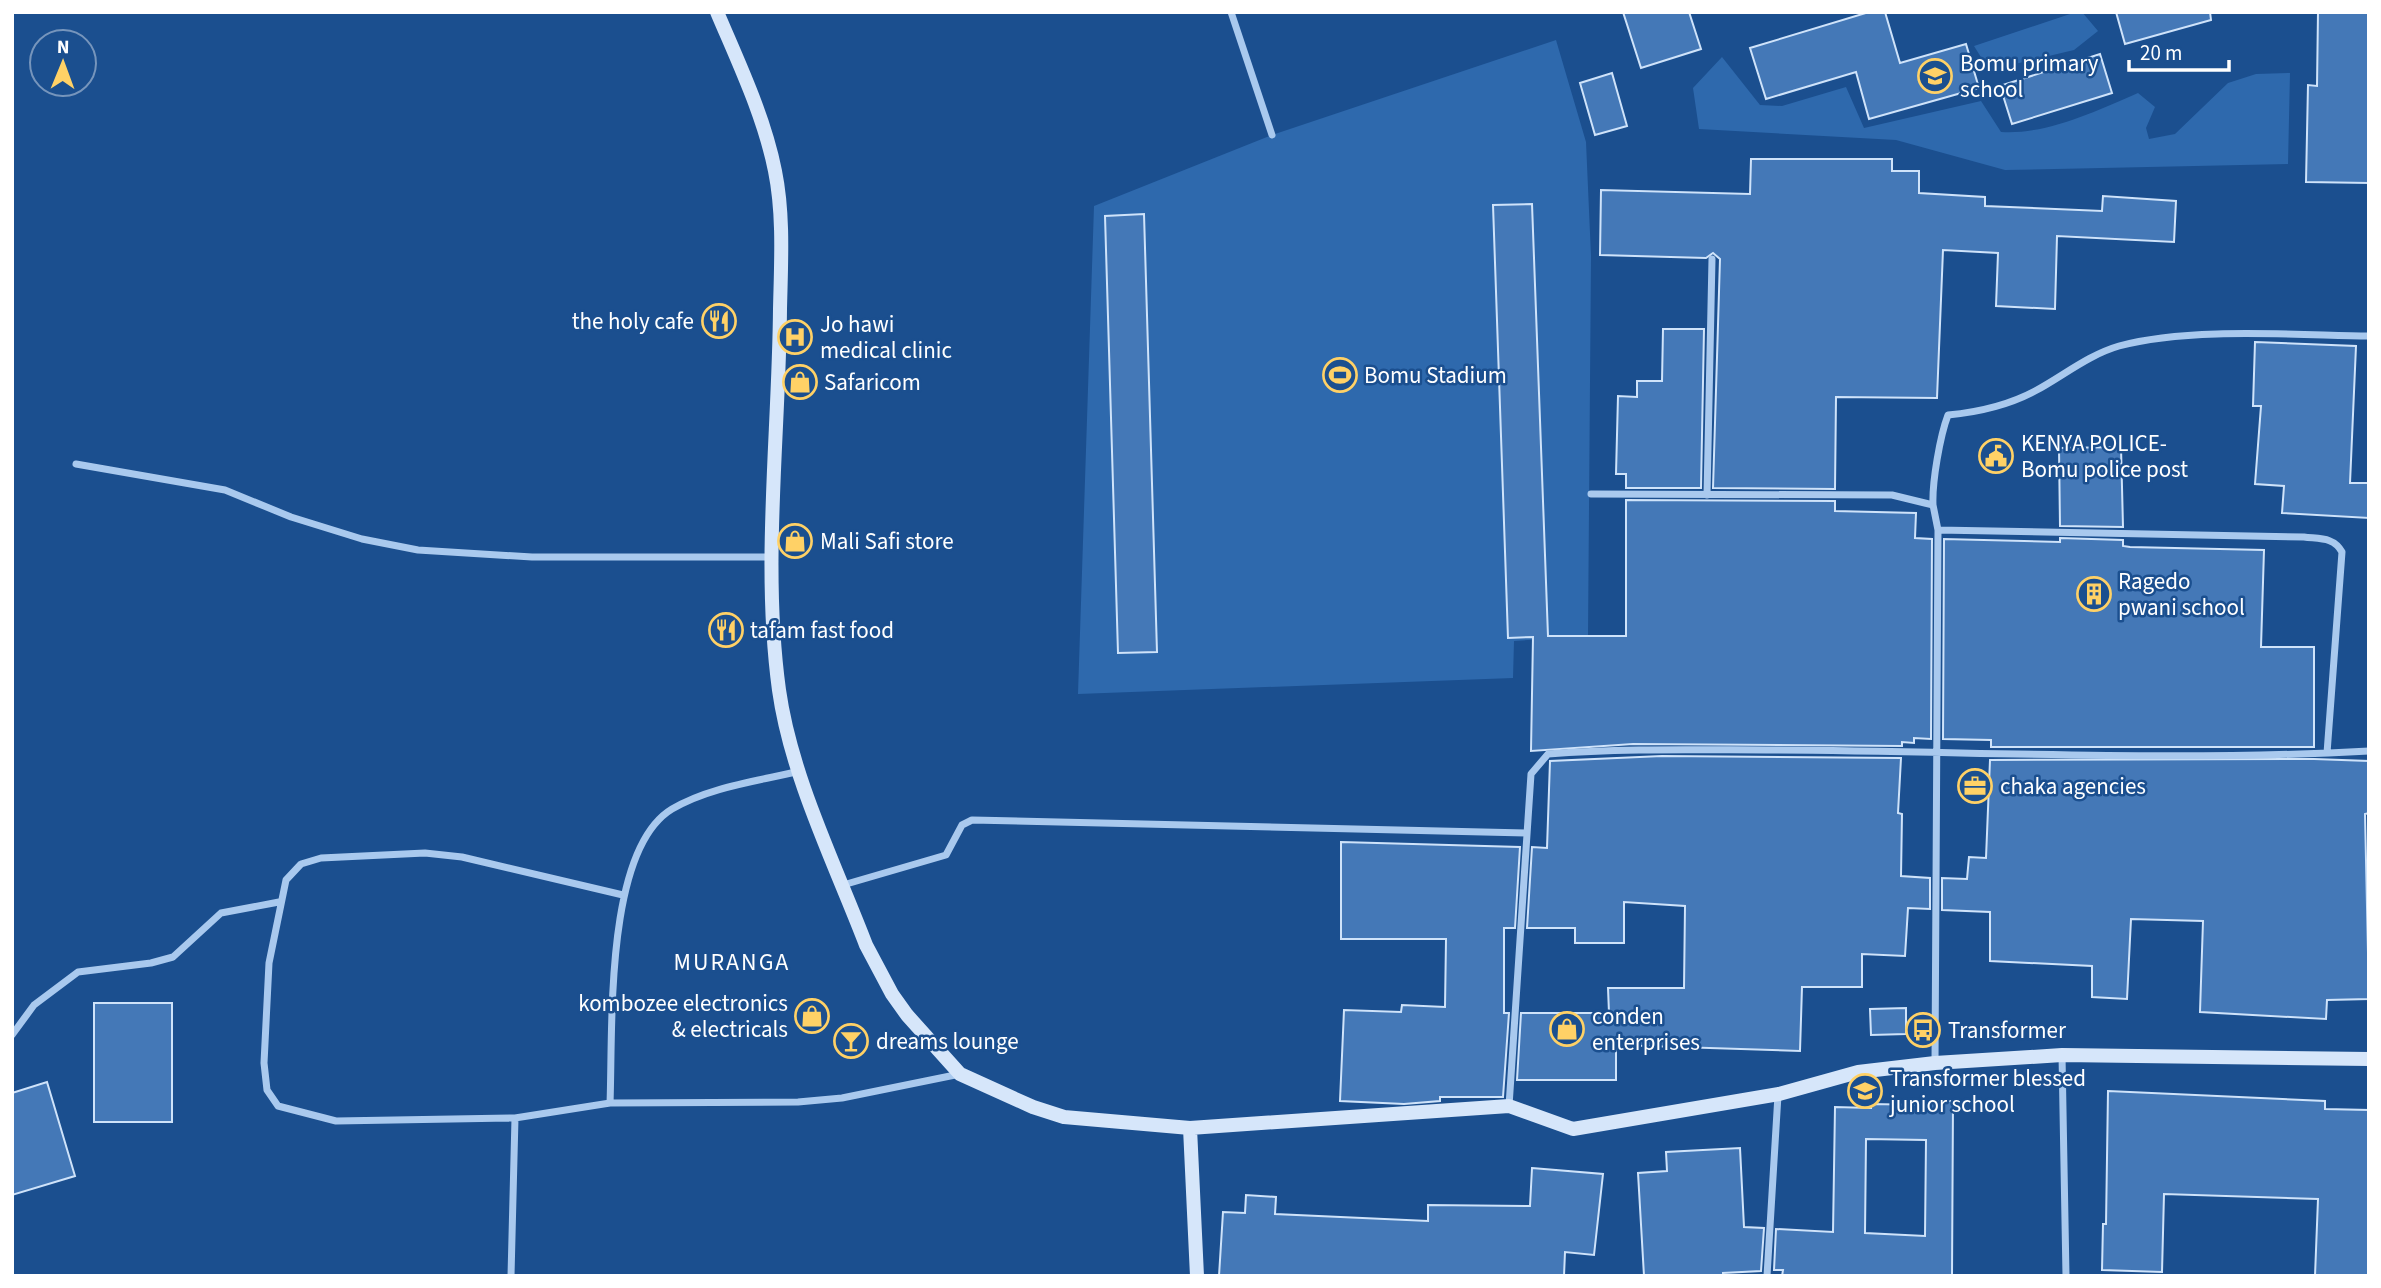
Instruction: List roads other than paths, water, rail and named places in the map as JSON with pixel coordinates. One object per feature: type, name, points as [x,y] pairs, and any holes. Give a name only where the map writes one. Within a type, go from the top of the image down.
[{"type":"street","points":[[717,12],[753,100],[775,173],[780,279],[774,557],[775,640],[779,691],[789,739],[866,945],[892,994],[960,1074],[1033,1107],[1064,1117],[1190,1128],[1509,1106],[1573,1129],[1779,1094],[1858,1072],[1935,1063],[2062,1055],[2369,1059]]},
{"type":"street","points":[[1231,12],[1272,135]]},
{"type":"street","points":[[1707,495],[1712,260]]},
{"type":"street","points":[[1935,1063],[1938,530],[1932,487],[1938,467],[1942,430],[1948,415],[1983,412],[2033,392],[2094,355],[2143,340],[2198,336],[2369,336]]},
{"type":"street","points":[[76,464],[225,490],[362,539],[418,550],[532,557],[774,557]]},
{"type":"street","points":[[1591,494],[1892,495],[1933,505]]},
{"type":"street","points":[[1938,530],[2304,537],[2327,539],[2337,544],[2342,552],[2327,753]]},
{"type":"street","points":[[1509,1106],[1531,774],[1548,754],[1608,750],[1936,751],[2162,756],[2369,751]]},
{"type":"street","points":[[610,1103],[618,933],[623,895],[635,860],[652,827],[671,810],[700,796],[800,771]]},
{"type":"street","points":[[844,885],[946,855],[962,825],[972,820],[1527,833]]},
{"type":"street","points":[[623,895],[462,857],[425,853],[321,858],[301,864],[286,880],[279,902],[270,963],[264,1063],[267,1090],[278,1106],[337,1121],[514,1118],[610,1103],[798,1102],[842,1098],[960,1074]]},
{"type":"street","points":[[12,1035],[34,1005],[78,972],[151,963],[173,957],[221,913],[279,902]]},
{"type":"street","points":[[2062,1055],[2066,1276]]},
{"type":"street","points":[[1767,1276],[1779,1094]]},
{"type":"street","points":[[511,1276],[514,1118]]},
{"type":"street","points":[[1190,1128],[1197,1276]]},
{"type":"place","name":"Bomu primary school","points":[[1935,76]]},
{"type":"place","name":"the holy cafe","points":[[719,321]]},
{"type":"place","name":"Jo hawi medical clinic","points":[[795,337]]},
{"type":"place","name":"Bomu Stadium","points":[[1340,375]]},
{"type":"place","name":"Safaricom","points":[[800,382]]},
{"type":"place","name":"KENYA POLICE- Bomu police post","points":[[1996,456]]},
{"type":"place","name":"Mali Safi store","points":[[795,541]]},
{"type":"place","name":"Ragedo pwani school","points":[[2094,594]]},
{"type":"place","name":"tafam fast food","points":[[726,630]]},
{"type":"place","name":"chaka agencies","points":[[1975,786]]},
{"type":"place","name":"kombozee electronics & electricals","points":[[812,1016]]},
{"type":"place","name":"conden enterprises","points":[[1567,1029]]},
{"type":"place","name":"Transformer","points":[[1923,1030]]},
{"type":"place","name":"dreams lounge","points":[[851,1041]]},
{"type":"place","name":"Transformer blessed junior school","points":[[1865,1091]]},
{"type":"district","name":"MURANGA","points":[[732,962]]}]
